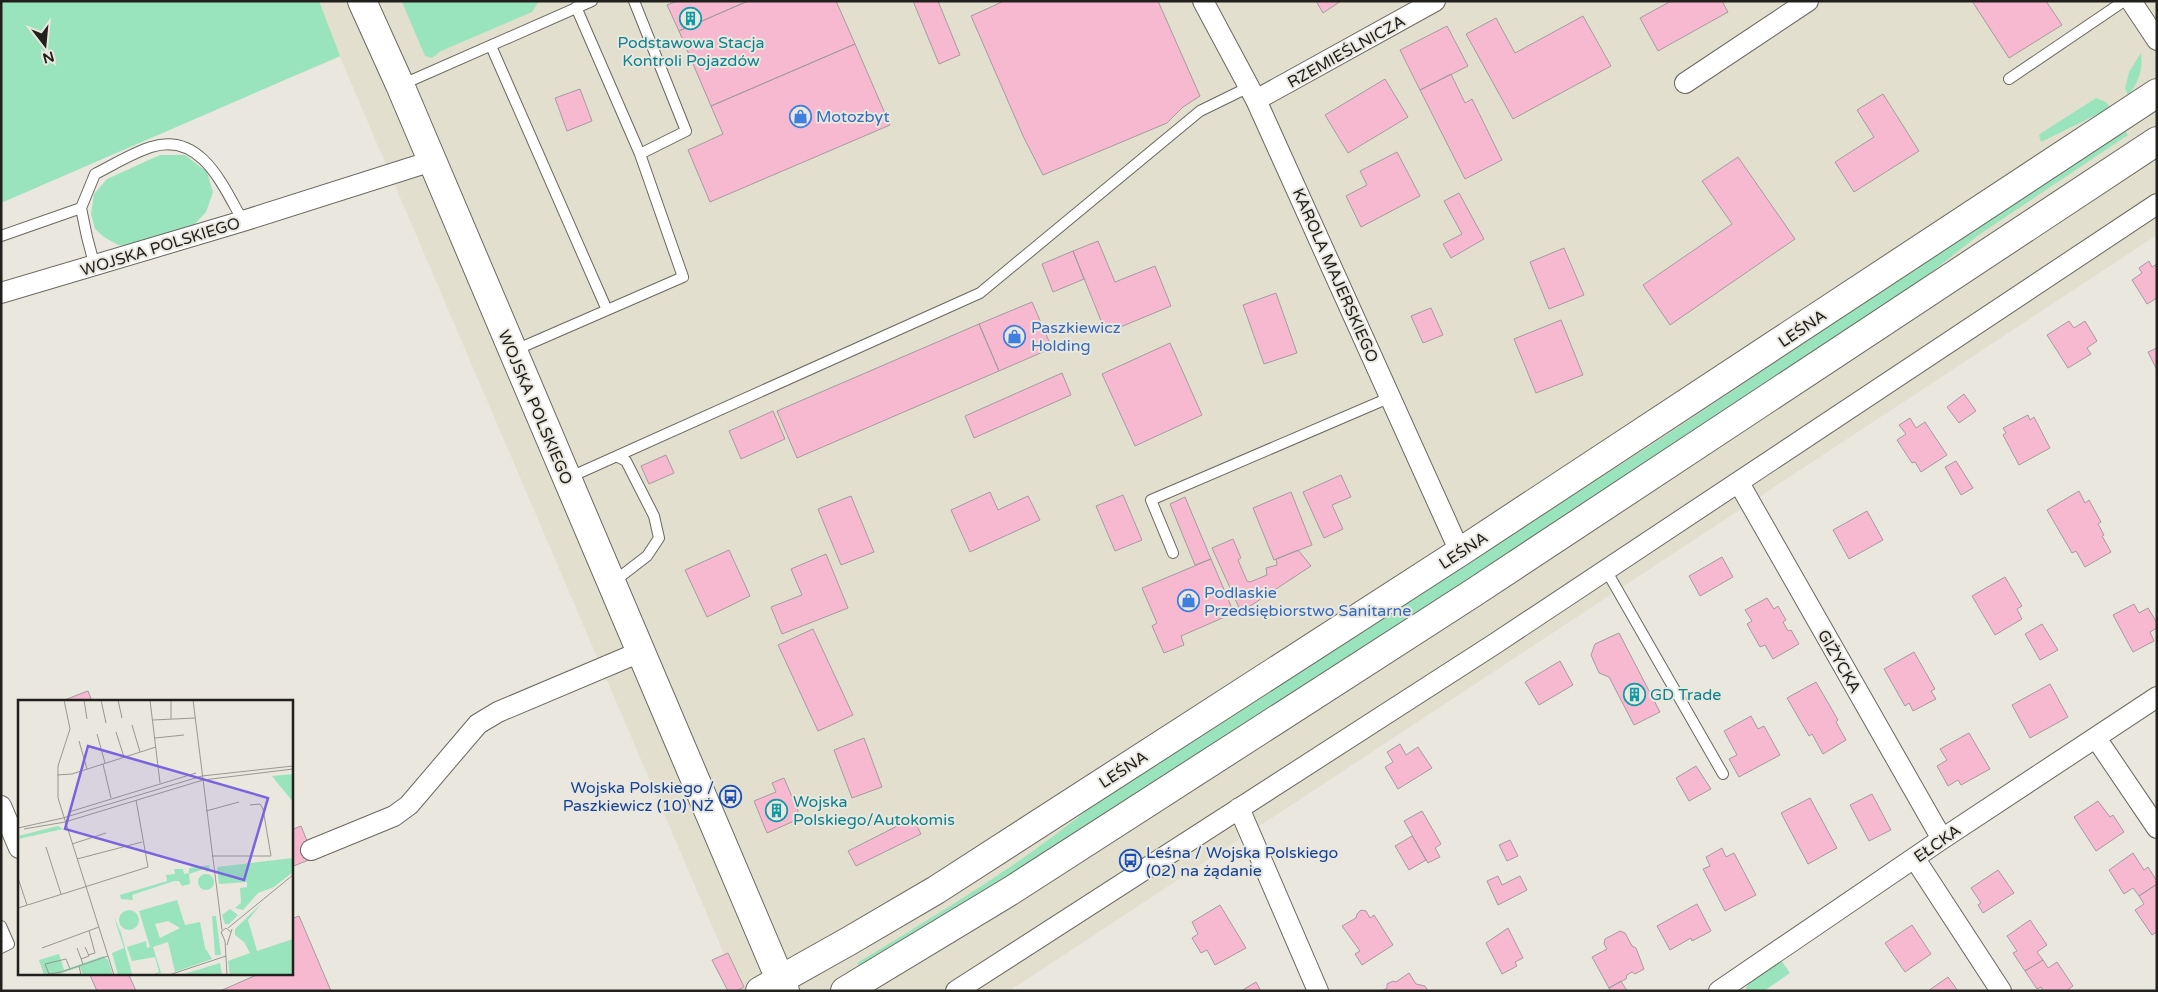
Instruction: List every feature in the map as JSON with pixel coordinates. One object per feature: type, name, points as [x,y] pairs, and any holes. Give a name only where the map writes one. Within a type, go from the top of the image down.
[{"type":"main road","name":"WOJSKA POLSKIEGO","points":[[362,1],[400,85],[640,652],[775,987]]},
{"type":"main road","name":"LEŚNA","points":[[775,987],[936,890],[1460,552],[2157,93]]},
{"type":"main road","points":[[845,991],[1012,890],[1474,593],[2157,141]]},
{"type":"street","name":"KAROLA MAJERSKIEGO","points":[[1204,1],[1253,94],[1460,552]]},
{"type":"street","name":"RZEMIEŚLNICZA","points":[[1253,94],[1435,1]]},
{"type":"street","points":[[1685,83],[1808,1]]},
{"type":"street","points":[[2131,1],[2157,40]]},
{"type":"street","name":"WOJSKA POLSKIEGO","points":[[1,294],[95,267],[432,161]]},
{"type":"street","points":[[969,987],[1239,808],[1739,483],[2157,204]]},
{"type":"street","name":"GIŻYCKA","points":[[1739,483],[1942,839]]},
{"type":"street","points":[[311,850],[394,816],[409,805],[478,724],[498,712],[640,652]]},
{"type":"street","name":"EŁCKA","points":[[1727,989],[1942,839],[2157,698]]},
{"type":"street","points":[[2096,738],[2157,828]]},
{"type":"street","points":[[1,806],[18,846]]},
{"type":"street","points":[[1239,808],[1318,991]]},
{"type":"street","points":[[1914,859],[2001,991]]},
{"type":"lane","points":[[400,85],[592,1]]},
{"type":"lane","points":[[634,1],[686,131],[640,154]]},
{"type":"lane","points":[[2009,79],[2124,1]]},
{"type":"lane","points":[[512,352],[683,277],[640,154],[576,7]]},
{"type":"lane","points":[[491,46],[607,310]]},
{"type":"lane","points":[[567,479],[980,293],[1200,111],[1253,94]]},
{"type":"lane","points":[[95,267],[81,208],[95,174],[151,147],[179,144],[204,158],[243,221]]},
{"type":"lane","points":[[1,236],[81,208]]},
{"type":"lane","points":[[1173,553],[1151,500],[1391,397]]},
{"type":"lane","points":[[611,584],[647,556],[659,538],[654,516],[650,508],[626,461],[618,457]]},
{"type":"lane","points":[[1606,570],[1723,774]]},
{"type":"lane","points":[[1,926],[9,944],[1,948]]},
{"type":"shaded area","points":[[1,1],[2157,1],[2157,235],[1009,991],[740,991],[340,57],[1,199]]},
{"type":"green space","points":[[1,1],[319,1],[340,56],[1,203]]},
{"type":"green space","points":[[539,1],[532,12],[441,51],[432,58],[425,56],[402,2]]},
{"type":"green space","points":[[2141,53],[2139,76],[2128,95],[2125,89],[2129,72]]},
{"type":"green space","points":[[2096,98],[2106,102],[2110,108],[2041,142],[2039,135]]},
{"type":"green space","points":[[2124,129],[2128,135],[1980,234],[1906,292],[1175,772],[861,969],[857,963],[980,887],[1039,847],[1097,802],[1662,438]]},
{"type":"green space","points":[[160,155],[185,155],[207,172],[213,192],[206,212],[192,227],[132,246],[118,245],[95,229],[91,214],[94,194],[107,179]]},
{"type":"green space","points":[[1781,960],[1790,973],[1764,991],[1745,991],[1749,982]]},
{"type":"building","name":"Podstawowa Stacja Kontroli Pojazdów","points":[[677,1],[748,1],[679,31],[667,5]]},
{"type":"building","points":[[748,1],[836,1],[855,44],[711,106],[679,31]]},
{"type":"building","points":[[913,1],[938,1],[960,55],[939,64]]},
{"type":"building","points":[[1004,1],[1158,1],[1200,96],[1183,107],[1167,123],[1043,175],[1024,138],[971,16]]},
{"type":"building","points":[[1316,1],[1341,1],[1323,13]]},
{"type":"building","points":[[1671,1],[1722,1],[1728,12],[1658,51],[1640,18]]},
{"type":"building","points":[[1972,1],[2046,1],[2062,25],[2009,58]]},
{"type":"building","points":[[1583,16],[1611,66],[1513,119],[1466,34],[1496,18],[1515,53]]},
{"type":"building","points":[[1447,26],[1468,66],[1420,90],[1400,50]]},
{"type":"building","name":"Motozbyt","points":[[855,44],[890,125],[710,202],[688,150],[723,134],[711,106]]},
{"type":"building","points":[[1451,74],[1465,103],[1472,99],[1502,160],[1465,179],[1420,90]]},
{"type":"building","points":[[1385,79],[1408,117],[1348,153],[1325,115]]},
{"type":"building","points":[[580,89],[592,121],[567,131],[555,98]]},
{"type":"building","points":[[1883,94],[1919,151],[1854,192],[1835,162],[1874,137],[1857,110]]},
{"type":"building","points":[[1397,152],[1420,196],[1361,227],[1346,196],[1367,185],[1360,171]]},
{"type":"building","points":[[1738,157],[1795,239],[1670,325],[1643,285],[1732,224],[1702,181]]},
{"type":"building","points":[[1459,193],[1484,239],[1451,258],[1443,244],[1462,234],[1444,201]]},
{"type":"building","points":[[1098,241],[1115,282],[1155,266],[1171,306],[1106,333],[1073,251]]},
{"type":"building","points":[[1564,248],[1584,295],[1549,309],[1530,262]]},
{"type":"building","points":[[1073,251],[1084,279],[1053,292],[1042,264]]},
{"type":"building","points":[[2149,261],[2152,267],[2157,264],[2157,298],[2147,304],[2132,280],[2142,273],[2139,268]]},
{"type":"building","points":[[1276,293],[1297,353],[1264,364],[1243,305]]},
{"type":"building","name":"Paszkiewicz Holding","points":[[1032,302],[1052,348],[999,371],[979,324]]},
{"type":"building","points":[[1431,308],[1443,335],[1423,343],[1411,316]]},
{"type":"building","points":[[1561,320],[1583,375],[1536,393],[1514,339]]},
{"type":"building","points":[[2069,321],[2074,328],[2085,321],[2097,341],[2087,348],[2091,354],[2068,368],[2047,335]]},
{"type":"building","points":[[979,324],[999,371],[797,458],[777,411]]},
{"type":"building","points":[[1170,343],[1202,415],[1135,446],[1102,374]]},
{"type":"building","points":[[2157,348],[2157,370],[2148,352]]},
{"type":"building","points":[[1062,373],[1071,395],[974,438],[965,416]]},
{"type":"building","points":[[1964,394],[1976,411],[1959,423],[1947,407]]},
{"type":"building","points":[[773,411],[785,439],[741,459],[729,431]]},
{"type":"building","points":[[2028,415],[2030,420],[2034,417],[2050,448],[2019,465],[2003,435],[2006,433],[2003,428]]},
{"type":"building","points":[[1910,418],[1916,428],[1925,422],[1947,455],[1921,472],[1915,462],[1912,463],[1897,440],[1906,434],[1899,425]]},
{"type":"building","points":[[666,455],[674,473],[649,484],[641,466]]},
{"type":"building","points":[[1956,461],[1973,488],[1961,495],[1945,467]]},
{"type":"building","points":[[1341,475],[1351,497],[1332,505],[1343,529],[1324,538],[1303,492]]},
{"type":"building","points":[[2079,491],[2085,503],[2089,500],[2101,522],[2098,524],[2104,535],[2102,536],[2111,552],[2085,567],[2076,551],[2072,553],[2047,510]]},
{"type":"building","points":[[990,492],[998,510],[1028,496],[1040,520],[970,552],[951,510]]},
{"type":"building","points":[[1291,492],[1312,545],[1274,560],[1253,508]]},
{"type":"building","points":[[1123,495],[1142,540],[1115,551],[1096,506]]},
{"type":"building","points":[[851,496],[874,552],[841,565],[818,509]]},
{"type":"building","points":[[1185,497],[1211,559],[1195,565],[1170,504]]},
{"type":"building","points":[[1867,511],[1883,540],[1849,559],[1833,530]]},
{"type":"building","points":[[1233,539],[1241,558],[1238,560],[1247,581],[1250,582],[1267,575],[1266,568],[1277,565],[1276,559],[1298,550],[1311,566],[1241,612],[1212,548]]},
{"type":"building","points":[[729,550],[750,596],[707,617],[685,570]]},
{"type":"building","points":[[826,554],[848,608],[782,634],[771,607],[802,595],[791,569]]},
{"type":"building","points":[[1722,557],[1733,577],[1700,596],[1689,576]]},
{"type":"building","name":"Podlaskie Przedsiębiorstwo Sanitarne","points":[[1211,559],[1234,613],[1181,636],[1184,645],[1164,653],[1152,626],[1157,623],[1142,588]]},
{"type":"building","points":[[2005,577],[2022,606],[2017,609],[2022,619],[1995,635],[1972,596]]},
{"type":"building","points":[[1767,598],[1774,609],[1778,606],[1786,620],[1783,622],[1788,631],[1791,630],[1799,644],[1773,659],[1765,645],[1760,647],[1747,624],[1752,621],[1745,610]]},
{"type":"building","points":[[2134,604],[2139,613],[2148,608],[2157,623],[2157,628],[2150,632],[2154,641],[2133,652],[2113,615]]},
{"type":"building","points":[[2042,624],[2058,650],[2040,660],[2025,634]]},
{"type":"building","points":[[813,629],[853,715],[818,731],[778,645]]},
{"type":"building","name":"GD Trade","points":[[1619,633],[1660,712],[1634,725],[1609,677],[1599,673],[1591,655],[1595,644]]},
{"type":"building","points":[[1914,652],[1935,689],[1931,691],[1936,699],[1913,711],[1909,703],[1905,706],[1884,669]]},
{"type":"building","points":[[1560,661],[1573,685],[1539,705],[1525,682]]},
{"type":"building","points":[[1816,682],[1838,720],[1836,722],[1846,740],[1823,754],[1812,734],[1809,736],[1787,698]]},
{"type":"building","points":[[2050,684],[2068,717],[2030,738],[2012,705]]},
{"type":"building","points":[[88,691],[92,700],[65,700]]},
{"type":"building","points":[[1751,716],[1758,729],[1764,726],[1780,755],[1739,777],[1729,759],[1737,755],[1724,731]]},
{"type":"building","points":[[1969,733],[1990,769],[1961,785],[1958,780],[1948,786],[1937,766],[1947,760],[1940,749]]},
{"type":"building","points":[[864,738],[882,787],[852,798],[834,750]]},
{"type":"building","points":[[1400,744],[1406,755],[1418,747],[1432,768],[1398,789],[1385,767],[1393,762],[1387,752]]},
{"type":"building","points":[[1696,766],[1711,789],[1689,801],[1676,778]]},
{"type":"building","name":"Wojska Polskiego/Autokomis","points":[[784,778],[801,818],[767,833],[754,801],[776,792],[772,783]]},
{"type":"building","points":[[1872,794],[1891,830],[1869,841],[1850,805]]},
{"type":"building","points":[[1810,798],[1837,848],[1808,864],[1781,813]]},
{"type":"building","points":[[2098,801],[2110,817],[2113,815],[2124,832],[2096,851],[2074,817]]},
{"type":"building","points":[[1422,811],[1441,844],[1435,848],[1440,857],[1428,863],[1404,821]]},
{"type":"building","points":[[913,818],[921,834],[856,866],[848,851]]},
{"type":"building","points":[[301,826],[314,858],[292,867],[292,830]]},
{"type":"building","points":[[1412,836],[1426,860],[1409,870],[1395,846]]},
{"type":"building","points":[[1510,840],[1518,856],[1507,861],[1499,845]]},
{"type":"building","points":[[1722,848],[1726,857],[1734,853],[1756,895],[1725,911],[1703,869],[1710,866],[1706,857]]},
{"type":"building","points":[[2133,853],[2144,870],[2148,867],[2157,881],[2157,884],[2139,896],[2133,888],[2124,894],[2109,870]]},
{"type":"building","points":[[1998,870],[2014,893],[1983,913],[1978,905],[1981,903],[1971,888]]},
{"type":"building","points":[[1498,876],[1502,885],[1520,876],[1527,890],[1498,905],[1487,881]]},
{"type":"building","points":[[2157,884],[2157,932],[2152,935],[2135,910],[2144,904],[2139,896]]},
{"type":"building","points":[[1697,904],[1711,931],[1692,941],[1691,938],[1670,950],[1657,926]]},
{"type":"building","points":[[1220,905],[1246,948],[1215,965],[1207,950],[1201,953],[1192,938],[1198,934],[1192,922]]},
{"type":"building","points":[[1361,910],[1366,911],[1370,918],[1374,915],[1393,945],[1362,965],[1355,954],[1360,951],[1342,926],[1356,918]]},
{"type":"building","points":[[299,916],[331,991],[220,991],[259,974],[292,974],[292,919]]},
{"type":"building","points":[[2030,920],[2047,945],[2037,952],[2043,960],[2025,971],[2013,953],[2017,951],[2007,936]]},
{"type":"building","points":[[1912,925],[1931,954],[1905,972],[1885,943]]},
{"type":"building","points":[[1508,928],[1523,958],[1515,962],[1517,966],[1502,974],[1486,943]]},
{"type":"building","points":[[1620,931],[1625,933],[1632,946],[1636,948],[1644,969],[1635,974],[1632,972],[1627,975],[1626,979],[1609,988],[1592,957],[1607,949],[1604,944],[1605,939]]},
{"type":"building","points":[[728,953],[744,987],[736,991],[728,991],[712,960]]},
{"type":"building","points":[[2043,960],[2048,968],[2057,962],[2073,986],[2066,991],[2043,991],[2041,987],[2037,989],[2025,971]]},
{"type":"building","points":[[1409,973],[1416,984],[1425,986],[1428,991],[1382,991],[1387,988],[1387,984],[1393,981],[1396,982]]},
{"type":"building","points":[[89,974],[128,974],[136,991],[97,991]]},
{"type":"building","points":[[1948,977],[1958,991],[1928,991]]},
{"type":"building","points":[[1621,981],[1627,991],[1610,991],[1609,988]]},
{"type":"building","points":[[1256,982],[1261,991],[1241,991]]},
{"type":"place","name":"Podstawowa Stacja Kontroli Pojazdów","points":[[691,18]]},
{"type":"place","name":"Motozbyt","points":[[800,116]]},
{"type":"place","name":"Paszkiewicz Holding","points":[[1015,336]]},
{"type":"place","name":"Podlaskie Przedsiębiorstwo Sanitarne","points":[[1188,601]]},
{"type":"place","name":"GD Trade","points":[[1634,694]]},
{"type":"place","name":"Wojska Polskiego / Paszkiewicz (10) NŻ","points":[[730,796]]},
{"type":"place","name":"Wojska Polskiego/Autokomis","points":[[777,810]]},
{"type":"place","name":"Leśna / Wojska Polskiego (02) na żądanie","points":[[1130,861]]}]
